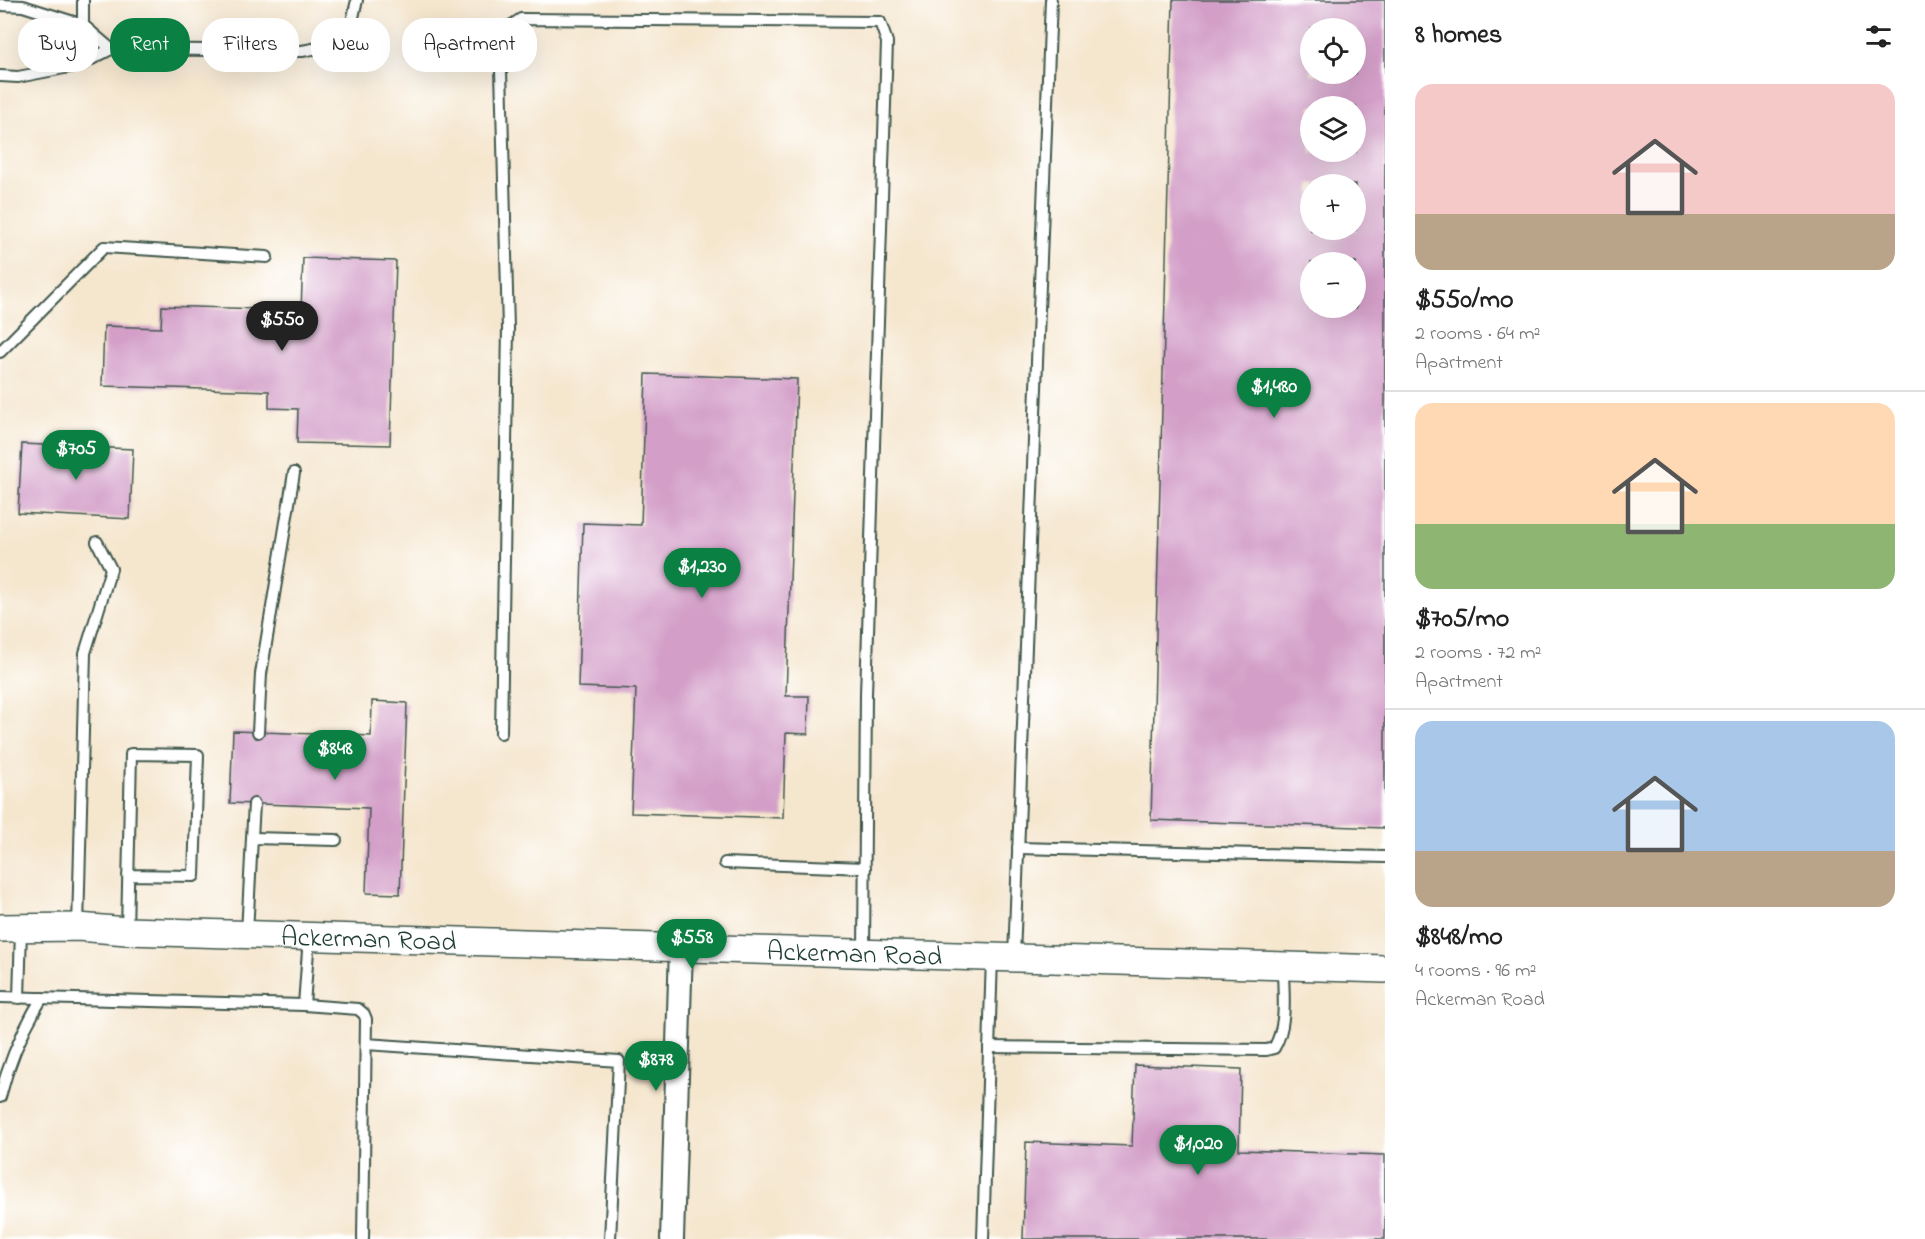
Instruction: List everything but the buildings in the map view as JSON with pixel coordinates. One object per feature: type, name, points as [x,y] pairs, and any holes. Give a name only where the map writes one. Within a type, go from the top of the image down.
[{"type":"street","name":"Ackerman Road","points":[[11,928],[78,927],[127,931],[1385,969]]},
{"type":"street","points":[[672,1239],[681,947]]},
{"type":"lane","points":[[82,18],[83,0]]},
{"type":"lane","points":[[190,50],[302,51],[335,45],[351,26],[357,0]]},
{"type":"lane","points":[[983,1239],[989,1047],[1018,848],[1052,0]]},
{"type":"lane","points":[[0,5],[23,6],[60,18]]},
{"type":"lane","points":[[501,733],[508,328],[500,33],[521,19],[880,22],[887,42],[866,694],[864,953]]},
{"type":"lane","points":[[98,38],[110,48]]},
{"type":"lane","points":[[0,76],[18,77],[80,65],[110,50]]},
{"type":"lane","points":[[0,352],[104,247],[267,257]]},
{"type":"lane","points":[[258,732],[261,674],[294,473]]},
{"type":"lane","points":[[78,927],[85,654],[111,569],[97,542]]},
{"type":"lane","points":[[127,931],[128,875],[131,754],[198,755],[194,876],[128,875]]},
{"type":"lane","points":[[247,934],[254,804]]},
{"type":"lane","points":[[252,838],[336,840]]},
{"type":"lane","points":[[1018,848],[1385,857]]},
{"type":"lane","points":[[725,863],[865,868]]},
{"type":"lane","points":[[11,928],[19,998]]},
{"type":"lane","points":[[304,1005],[309,936]]},
{"type":"lane","points":[[989,1047],[1266,1050],[1274,1048],[1280,1039],[1283,1024],[1282,966]]},
{"type":"lane","points":[[0,997],[304,1005],[358,1010],[364,1014],[366,1019],[363,1239]]},
{"type":"lane","points":[[0,1096],[7,1070],[22,1034],[42,998]]},
{"type":"lane","points":[[366,1044],[619,1060],[610,1239]]}]
